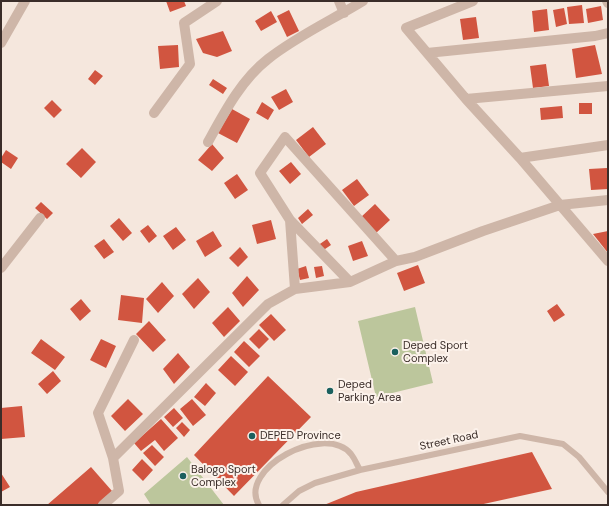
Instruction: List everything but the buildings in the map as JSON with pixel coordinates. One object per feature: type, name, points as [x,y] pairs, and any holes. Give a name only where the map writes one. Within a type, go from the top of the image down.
[{"type":"street","points":[[1,43],[25,1]]},
{"type":"street","points":[[154,113],[190,64],[184,24],[217,1]]},
{"type":"street","points":[[339,1],[344,13]]},
{"type":"street","points":[[208,142],[227,107],[247,80],[268,59],[363,1]]},
{"type":"street","points":[[473,1],[406,28],[466,100],[520,158],[608,261]]},
{"type":"street","points":[[427,53],[595,36],[608,32]]},
{"type":"street","points":[[466,100],[608,86]]},
{"type":"street","points":[[350,282],[290,220],[260,173],[285,137],[396,261]]},
{"type":"street","points":[[520,158],[608,145]]},
{"type":"street","points":[[113,458],[268,304],[295,289],[350,282],[396,261],[415,257],[483,231],[560,205],[608,200]]},
{"type":"street","points":[[1,268],[40,218]]},
{"type":"street","points":[[290,220],[295,289]]},
{"type":"street","points":[[103,505],[119,491],[113,458],[98,413],[134,340]]},
{"type":"lane","name":"Street Road","points":[[283,505],[299,490],[314,483],[360,470],[520,436],[564,444],[579,457],[608,492]]},
{"type":"lane","points":[[259,505],[256,500],[257,480],[267,469],[286,454],[304,446],[320,442],[339,446],[351,454],[360,470]]},
{"type":"green space","name":"Deped Sport Complex","points":[[415,307],[433,383],[376,397],[358,321]]},
{"type":"green space","name":"Balogo Sport Complex","points":[[187,457],[224,505],[151,505],[144,494]]},
{"type":"place","name":"Deped Sport Complex","points":[[395,352]]},
{"type":"place","name":"Deped Parking Area","points":[[330,391]]},
{"type":"place","name":"DEPED Province","points":[[252,436]]},
{"type":"place","name":"Balogo Sport Complex","points":[[183,476]]}]
